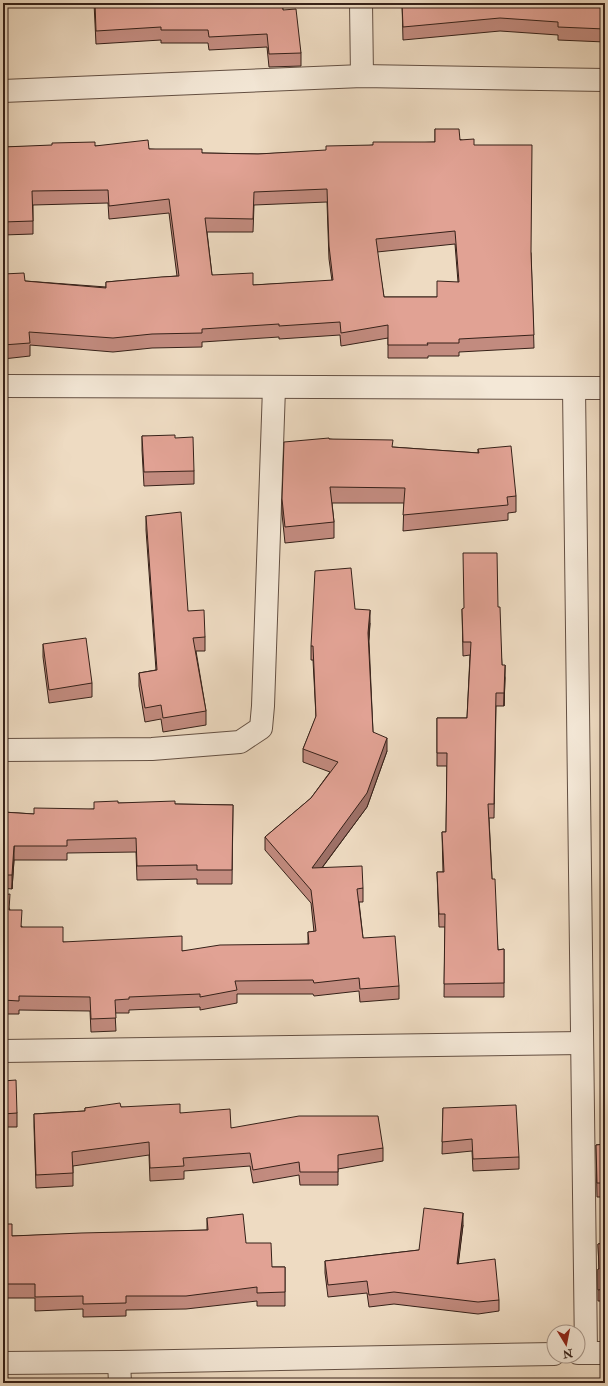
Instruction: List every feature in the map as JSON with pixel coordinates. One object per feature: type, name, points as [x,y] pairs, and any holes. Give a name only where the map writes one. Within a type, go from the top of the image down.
[{"type":"street","points":[[361,3],[362,76]]},
{"type":"street","points":[[3,91],[362,76],[605,80]]},
{"type":"street","points":[[3,386],[605,388]]},
{"type":"street","points":[[3,750],[152,749],[240,742],[261,728],[274,388]]},
{"type":"street","points":[[574,388],[582,1042],[590,1353]]},
{"type":"street","points":[[3,1051],[582,1042]]},
{"type":"street","points":[[3,1363],[120,1373],[546,1354]]},
{"type":"building","points":[[95,3],[282,3],[283,10],[296,9],[301,53],[269,54],[267,34],[209,37],[208,30],[161,30],[161,27],[96,31]]},
{"type":"building","points":[[402,3],[605,3],[605,29],[558,27],[558,22],[500,18],[403,27]]},
{"type":"building","points":[[435,129],[459,129],[460,140],[474,139],[474,145],[532,145],[531,252],[534,335],[459,339],[459,343],[388,345],[388,325],[341,333],[340,322],[202,329],[202,333],[152,334],[113,338],[29,332],[30,343],[3,345],[3,274],[24,273],[25,281],[106,288],[106,282],[179,276],[169,199],[109,206],[108,190],[32,191],[33,221],[3,222],[3,147],[52,145],[52,143],[95,142],[95,146],[148,140],[149,149],[202,149],[202,153],[258,154],[326,150],[326,146],[373,145],[373,142],[435,142]],"holes":[[[327,189],[329,246],[333,280],[253,285],[253,273],[212,275],[205,218],[253,219],[254,192]],[[455,231],[459,282],[437,281],[437,297],[384,297],[376,239]]]},
{"type":"building","points":[[605,201],[605,229],[604,229]]},
{"type":"building","points":[[175,435],[175,438],[193,437],[194,471],[144,472],[142,436]]},
{"type":"building","points":[[329,438],[393,440],[392,447],[479,453],[478,449],[511,446],[516,496],[507,497],[508,505],[403,515],[405,488],[330,487],[334,522],[285,527],[282,499],[284,442]]},
{"type":"building","points":[[181,512],[188,611],[204,610],[205,637],[193,638],[206,711],[163,718],[161,705],[145,708],[139,673],[157,670],[146,516]]},
{"type":"building","points":[[463,553],[497,553],[498,607],[500,607],[502,665],[505,665],[504,693],[496,693],[494,804],[488,804],[492,879],[495,879],[498,950],[504,949],[504,983],[444,984],[445,914],[439,914],[437,872],[444,872],[442,832],[446,832],[447,753],[437,753],[437,718],[467,718],[471,642],[463,642]]},
{"type":"building","points":[[351,568],[355,609],[370,610],[368,633],[373,732],[387,738],[367,793],[312,868],[362,866],[363,888],[357,889],[363,938],[395,936],[399,986],[360,989],[359,978],[314,983],[313,980],[235,981],[237,990],[200,997],[200,994],[129,997],[129,999],[115,1000],[116,1018],[91,1019],[90,997],[19,996],[19,1001],[3,1000],[3,895],[10,894],[9,910],[22,910],[21,927],[63,927],[63,942],[182,936],[182,951],[220,945],[309,944],[308,932],[316,931],[311,890],[265,837],[311,798],[338,762],[303,749],[316,716],[313,646],[311,646],[315,571]]},
{"type":"building","points":[[86,638],[92,683],[49,690],[43,644]]},
{"type":"building","points":[[118,801],[118,803],[175,801],[175,804],[233,805],[232,870],[197,870],[197,865],[137,866],[136,838],[67,840],[67,846],[14,846],[12,875],[3,875],[3,812],[34,814],[34,808],[94,809],[94,802]]},
{"type":"building","points":[[16,1080],[17,1113],[3,1114],[3,1081]]},
{"type":"building","points":[[120,1103],[121,1107],[180,1104],[180,1113],[230,1109],[231,1128],[299,1116],[378,1116],[383,1148],[338,1155],[338,1172],[300,1172],[299,1162],[253,1170],[250,1153],[183,1158],[184,1166],[150,1168],[149,1142],[72,1152],[73,1173],[36,1175],[34,1114],[85,1111],[85,1108]]},
{"type":"building","points":[[516,1105],[519,1157],[473,1159],[472,1139],[442,1142],[443,1108]]},
{"type":"building","points":[[605,1144],[605,1183],[597,1183],[596,1145]]},
{"type":"building","points":[[424,1208],[463,1213],[457,1264],[495,1259],[499,1300],[478,1302],[394,1292],[369,1295],[367,1281],[328,1285],[325,1261],[419,1250]]},
{"type":"building","points":[[243,1214],[246,1243],[271,1243],[272,1267],[285,1267],[285,1292],[257,1293],[257,1287],[186,1296],[126,1296],[126,1303],[83,1304],[83,1296],[35,1297],[35,1284],[3,1284],[3,1224],[12,1224],[12,1236],[208,1230],[207,1218]]},
{"type":"building","points":[[605,1243],[605,1289],[598,1290],[598,1244]]}]
